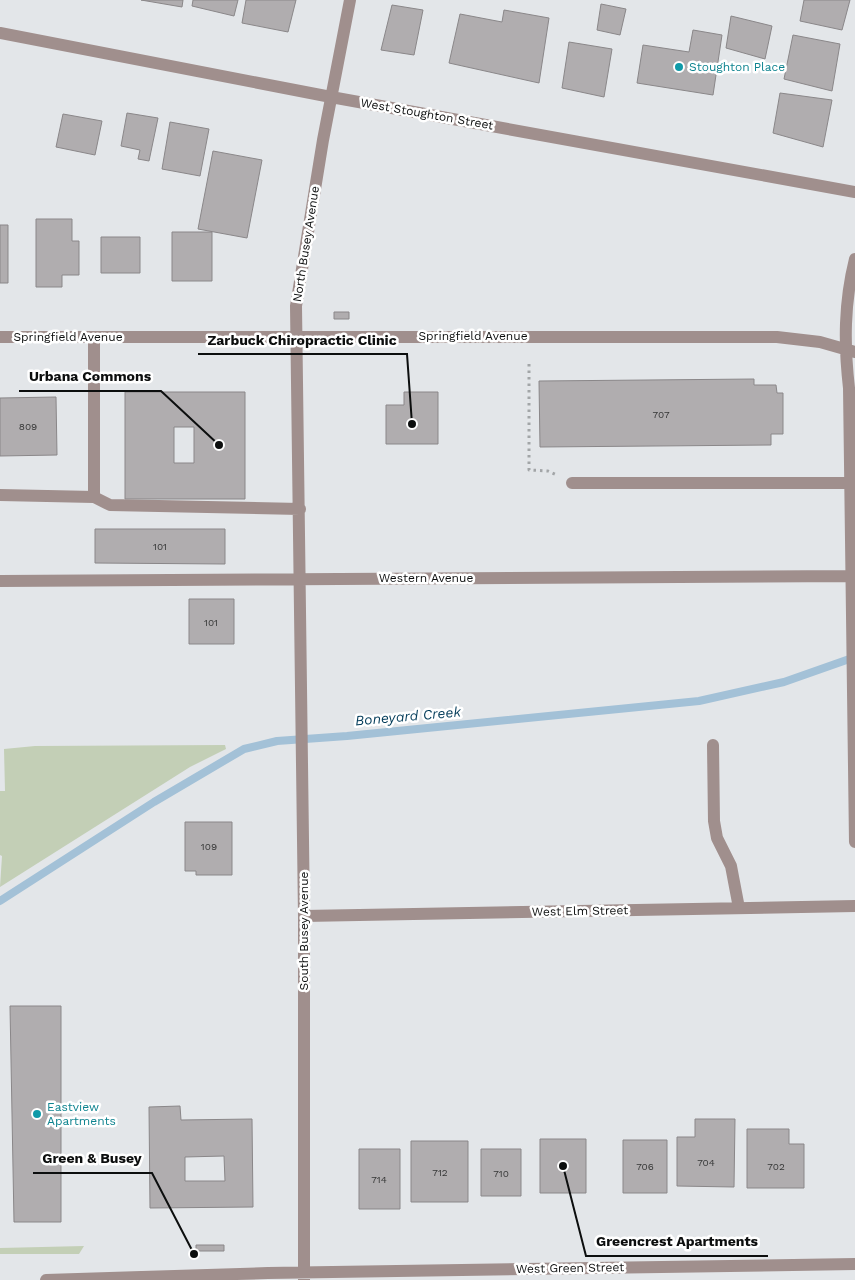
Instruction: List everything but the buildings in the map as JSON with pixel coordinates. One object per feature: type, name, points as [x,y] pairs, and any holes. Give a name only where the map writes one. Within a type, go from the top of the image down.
[{"type":"street","name":"North Busey Avenue","points":[[301,581],[296,336],[298,283],[330,97],[350,0]]},
{"type":"street","name":"West Stoughton Street","points":[[0,33],[330,97],[855,192]]},
{"type":"street","points":[[855,260],[845,309],[850,351],[848,388],[855,842]]},
{"type":"street","name":"Springfield Avenue","points":[[0,337],[777,337],[820,342],[850,351]]},
{"type":"street","points":[[94,337],[94,496]]},
{"type":"street","points":[[572,483],[850,483]]},
{"type":"street","points":[[0,495],[94,496],[110,506],[300,509]]},
{"type":"street","name":"Western Avenue","points":[[0,581],[301,581],[332,578],[852,576]]},
{"type":"street","name":"South Busey Avenue","points":[[301,581],[301,760],[304,916],[304,1276]]},
{"type":"street","points":[[713,745],[714,821],[718,838],[731,866],[739,908]]},
{"type":"street","name":"West Elm Street","points":[[304,916],[855,906]]},
{"type":"street","name":"West Green Street","points":[[46,1280],[855,1264]]},
{"type":"path","points":[[529,364],[529,470],[548,471],[572,483]]},
{"type":"green space","points":[[225,745],[226,749],[190,767],[0,887],[2,856],[0,855],[0,791],[5,791],[4,749],[35,746]]},
{"type":"green space","points":[[84,1246],[79,1254],[0,1254],[0,1248]]},
{"type":"waterway","name":"Boneyard Creek","points":[[0,901],[154,802],[244,749],[277,741],[347,736],[699,701],[784,682],[855,657]]},
{"type":"place","name":"Stoughton Place","points":[[679,67]]},
{"type":"place","name":"Zarbuck Chiropractic Clinic","points":[[412,424]]},
{"type":"place","name":"Urbana Commons","points":[[219,445]]},
{"type":"place","name":"Eastview Apartments","points":[[37,1114]]},
{"type":"place","name":"Greencrest Apartments","points":[[563,1166]]},
{"type":"place","name":"Green & Busey","points":[[194,1254]]}]
